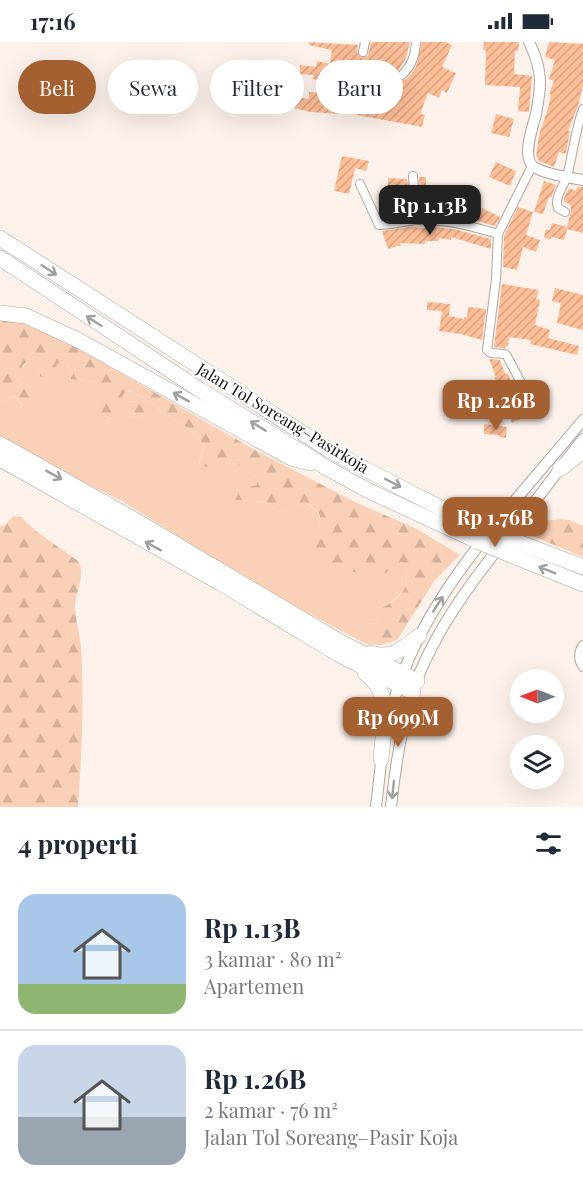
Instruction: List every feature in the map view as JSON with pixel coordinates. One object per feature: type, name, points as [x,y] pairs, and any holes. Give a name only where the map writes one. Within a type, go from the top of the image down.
[{"type":"highway","name":"Jalan Tol Soreang–Pasirkoja","points":[[0,238],[329,450],[415,495],[481,535]]},
{"type":"highway","name":"Jalan Tol Soreang–Pasirkoja","points":[[0,258],[200,390],[327,468],[367,490],[515,549],[583,584]]},
{"type":"highway","points":[[0,313],[26,316],[78,340],[291,458],[327,468]]},
{"type":"highway","points":[[0,444],[128,516],[340,649],[375,681],[381,690],[384,702],[381,759]]},
{"type":"highway","points":[[560,469],[583,451]]},
{"type":"highway","points":[[0,459],[340,649],[408,683]]},
{"type":"highway","name":"Jalan Tol Soreang–Pasirkoja","points":[[515,549],[583,567]]},
{"type":"highway","points":[[340,649],[387,656],[400,651],[419,636]]},
{"type":"street","points":[[363,52],[365,42]]},
{"type":"street","points":[[403,74],[411,66],[416,42]]},
{"type":"street","points":[[529,42],[540,78],[539,97],[528,149],[532,166],[498,234],[496,279],[487,350],[507,356],[537,413]]},
{"type":"street","points":[[565,212],[558,208],[556,201],[566,177],[574,136],[583,110]]},
{"type":"street","points":[[532,166],[583,180]]},
{"type":"street","points":[[413,176],[416,220]]},
{"type":"street","points":[[360,184],[379,225],[416,220],[445,220],[498,234]]},
{"type":"street","points":[[391,807],[408,683],[419,636],[434,609],[477,548],[583,420]]},
{"type":"street","points":[[376,807],[381,759],[408,683],[475,578],[583,439]]},
{"type":"street","points":[[583,645],[579,651],[579,657],[583,668]]},
{"type":"green space","points":[[0,321],[29,323],[257,451],[357,503],[415,528],[460,555],[435,580],[397,640],[381,645],[366,644],[360,627],[364,624],[376,623],[379,620],[379,609],[393,601],[403,591],[407,579],[405,563],[401,562],[384,574],[354,572],[323,565],[316,555],[314,545],[320,520],[314,508],[304,502],[279,513],[267,502],[236,500],[234,496],[239,490],[257,485],[257,478],[236,463],[211,468],[199,465],[204,445],[185,426],[161,413],[154,404],[133,392],[126,391],[122,397],[124,401],[136,402],[143,407],[144,415],[141,418],[130,416],[119,421],[109,418],[96,406],[102,392],[100,383],[71,379],[68,365],[65,362],[57,364],[48,379],[40,376],[34,360],[30,359],[23,365],[17,382],[26,387],[37,401],[36,405],[28,409],[14,396],[0,402]]},
{"type":"green space","points":[[30,359],[34,360],[40,376],[52,375],[57,364],[65,362],[68,365],[71,379],[100,383],[102,392],[96,406],[106,417],[119,421],[130,416],[141,418],[136,402],[124,401],[122,397],[126,391],[133,392],[154,404],[161,413],[185,426],[204,445],[199,464],[211,466],[233,463],[257,478],[257,485],[236,500],[267,502],[279,513],[304,502],[311,506],[320,519],[314,543],[405,562],[407,578],[402,591],[393,601],[379,609],[379,620],[376,623],[364,624],[361,631],[365,636],[366,644],[214,559],[122,501],[0,439],[0,402],[14,396],[23,406],[18,381],[21,370]]},
{"type":"green space","points":[[13,516],[21,517],[36,531],[78,561],[80,567],[81,578],[75,605],[81,646],[82,686],[78,807],[0,807],[0,526],[4,526]]},
{"type":"green space","points":[[560,519],[583,526],[583,557],[525,533],[523,529],[532,522]]},
{"type":"building","points":[[309,42],[358,45],[357,53],[362,58],[368,56],[371,42],[410,42],[403,63],[403,60],[331,60],[332,50],[309,45]]},
{"type":"building","points":[[422,42],[445,42],[452,45],[442,67],[456,73],[447,93],[442,90],[439,98],[428,93],[420,114],[425,115],[422,127],[352,114],[403,114],[403,80],[407,79],[416,67]]},
{"type":"building","points":[[484,42],[519,42],[518,51],[515,51],[514,74],[532,76],[529,112],[518,111],[520,87],[485,85],[486,50],[483,50]]},
{"type":"building","points":[[549,42],[583,44],[583,85],[568,131],[570,131],[566,154],[559,152],[554,167],[539,161],[536,156],[539,135],[554,81],[549,79],[555,60],[545,57]]},
{"type":"building","points":[[304,66],[316,67],[316,80],[313,79],[314,75],[304,74]]},
{"type":"building","points":[[309,92],[316,92],[316,112],[304,110],[304,98],[309,99]]},
{"type":"building","points":[[496,114],[514,119],[509,137],[491,133]]},
{"type":"building","points":[[342,156],[369,161],[366,171],[355,168],[349,194],[334,191]]},
{"type":"building","points":[[496,162],[516,171],[510,186],[489,177]]},
{"type":"building","points":[[419,177],[426,177],[426,193],[430,192],[432,206],[444,205],[445,215],[424,214]]},
{"type":"building","points":[[388,178],[407,179],[408,189],[404,189],[408,215],[384,218],[383,210],[388,209]]},
{"type":"building","points":[[544,181],[556,185],[543,214],[534,212]]},
{"type":"building","points":[[577,187],[583,187],[583,233],[567,229],[564,240],[544,238],[546,229],[550,230],[552,223],[567,227],[571,211],[570,204],[564,202],[564,198],[569,188],[576,191]]},
{"type":"building","points":[[518,207],[533,212],[526,235],[540,240],[536,252],[523,247],[517,270],[503,267],[504,236]]},
{"type":"building","points":[[482,208],[500,217],[495,226],[477,221]]},
{"type":"building","points":[[425,226],[457,230],[491,239],[491,249],[451,237],[451,240],[439,238],[439,241],[425,241],[425,244],[400,243],[401,245],[388,249],[382,231],[410,227],[425,228]]},
{"type":"building","points":[[502,284],[539,290],[536,299],[540,300],[535,325],[550,330],[548,338],[579,346],[577,355],[530,344],[531,340],[509,337],[508,346],[506,345],[505,348],[494,347]]},
{"type":"building","points":[[555,288],[583,295],[583,330],[557,323],[561,303],[552,301]]},
{"type":"building","points":[[427,302],[450,304],[449,316],[464,319],[467,317],[468,307],[486,309],[482,340],[439,331],[442,311],[427,310]]},
{"type":"building","points":[[489,359],[500,360],[505,374],[508,373],[511,382],[506,384],[510,400],[515,398],[523,418],[512,423],[509,414],[511,413],[500,393]]},
{"type":"building","points":[[484,424],[507,427],[506,438],[484,434]]}]
